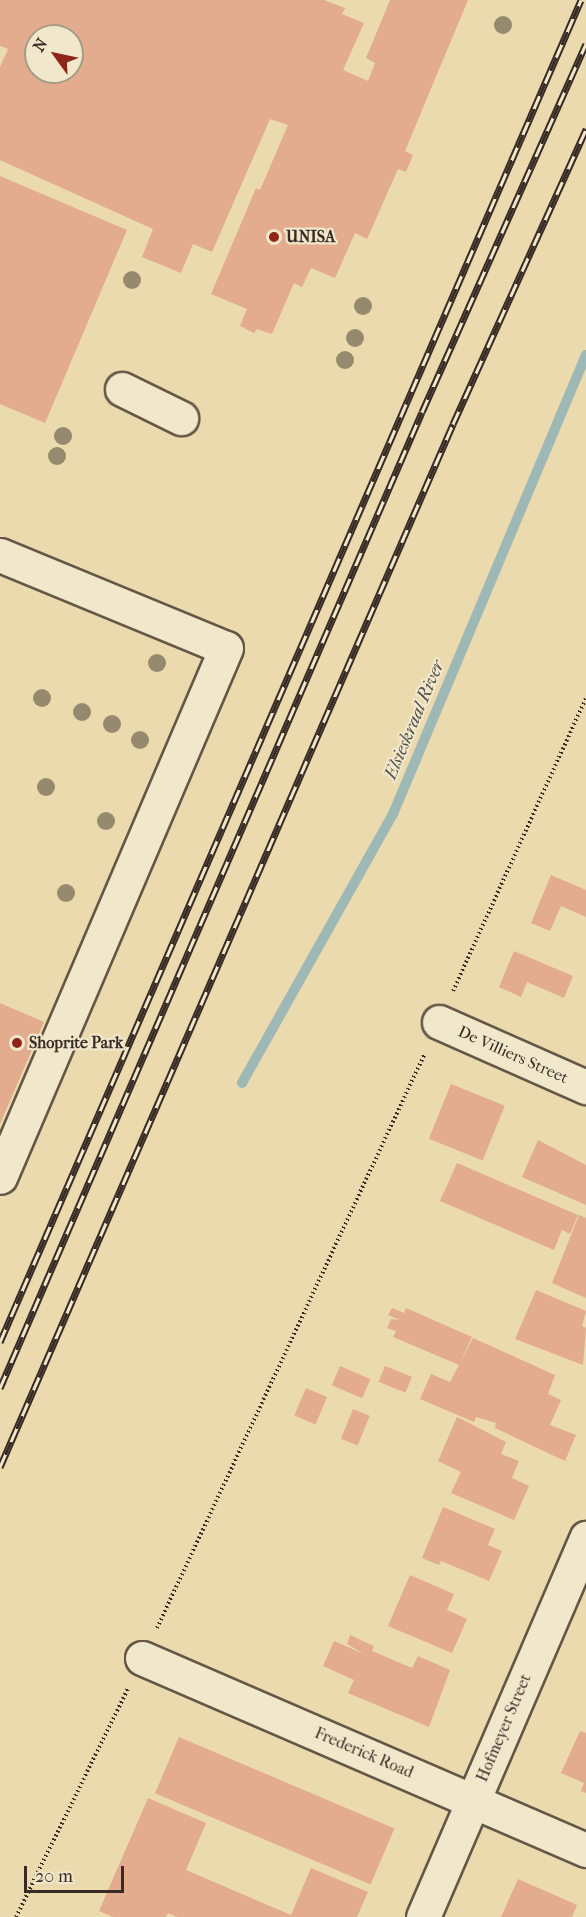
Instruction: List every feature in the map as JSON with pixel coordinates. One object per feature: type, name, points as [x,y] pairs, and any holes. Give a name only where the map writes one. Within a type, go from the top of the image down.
[{"type":"street","points":[[122,389],[181,418]]},
{"type":"street","points":[[0,555],[226,648],[0,1177]]},
{"type":"street","name":"De Villiers Street","points":[[439,1022],[586,1087]]},
{"type":"street","name":"Hofmeyer Street","points":[[423,1917],[586,1538]]},
{"type":"street","name":"Frederick Road","points":[[142,1658],[586,1850]]},
{"type":"path","points":[[16,1917],[142,1658],[439,1022],[586,698]]},
{"type":"building","points":[[0,0],[324,0],[345,8],[342,14],[364,23],[343,70],[368,81],[375,63],[366,58],[390,0],[468,0],[405,151],[413,155],[406,172],[398,169],[367,239],[355,233],[335,278],[311,268],[302,287],[294,283],[272,334],[257,329],[254,333],[240,326],[247,309],[211,294],[256,188],[260,190],[288,125],[270,119],[212,252],[193,244],[181,273],[142,257],[153,229],[0,160],[0,67],[8,49],[0,46]]},
{"type":"building","points":[[0,176],[127,230],[45,423],[0,404]]},
{"type":"building","points":[[551,875],[586,890],[586,917],[561,906],[550,931],[531,923]]},
{"type":"building","points":[[514,951],[573,976],[564,998],[527,982],[521,997],[499,987]]},
{"type":"building","name":"Shoprite Park","points":[[0,1003],[44,1022],[0,1124]]},
{"type":"building","points":[[451,1084],[505,1106],[483,1160],[429,1139]]},
{"type":"building","points":[[538,1140],[586,1165],[586,1205],[522,1177]]},
{"type":"building","points":[[457,1163],[578,1215],[570,1234],[562,1230],[554,1250],[440,1201]]},
{"type":"building","points":[[579,1215],[586,1218],[586,1298],[552,1283]]},
{"type":"building","points":[[536,1290],[586,1311],[582,1326],[586,1328],[583,1365],[515,1339]]},
{"type":"building","points":[[392,1308],[404,1313],[406,1308],[472,1337],[459,1365],[393,1337],[396,1331],[387,1328],[391,1319],[400,1320],[388,1315]]},
{"type":"building","points":[[473,1338],[555,1375],[548,1394],[561,1400],[550,1425],[576,1435],[565,1461],[495,1428],[496,1423],[476,1417],[474,1422],[420,1399],[431,1374],[450,1382]]},
{"type":"building","points":[[340,1366],[370,1379],[362,1398],[332,1385]]},
{"type":"building","points":[[385,1366],[412,1377],[406,1393],[379,1382]]},
{"type":"building","points":[[306,1388],[327,1397],[315,1425],[294,1416]]},
{"type":"building","points":[[353,1409],[370,1416],[358,1445],[341,1439]]},
{"type":"building","points":[[457,1417],[506,1442],[501,1454],[519,1461],[512,1478],[529,1486],[514,1520],[451,1493],[461,1472],[438,1461]]},
{"type":"building","points":[[443,1507],[495,1529],[488,1545],[502,1551],[489,1581],[441,1561],[439,1565],[422,1558]]},
{"type":"building","points":[[410,1575],[454,1594],[447,1610],[467,1619],[452,1653],[388,1626]]},
{"type":"building","points":[[350,1635],[374,1646],[372,1651],[412,1668],[418,1656],[450,1670],[429,1727],[348,1693],[354,1680],[323,1666],[334,1641],[364,1654],[347,1644]]},
{"type":"building","points":[[580,1731],[586,1733],[586,1793],[581,1791],[584,1783],[561,1773]]},
{"type":"building","points":[[179,1737],[394,1828],[371,1885],[155,1793]]},
{"type":"building","points":[[148,1798],[206,1823],[186,1870],[291,1915],[311,1868],[368,1892],[357,1917],[177,1917],[168,1913],[166,1917],[113,1917],[99,1911]]},
{"type":"building","points":[[518,1879],[577,1905],[572,1917],[501,1917]]},
{"type":"waterway","name":"Elsieskraal River","points":[[242,1083],[393,814],[586,355]]},
{"type":"railway","points":[[0,1342],[581,0]]},
{"type":"railway","points":[[0,1388],[422,412],[586,44]]},
{"type":"railway","points":[[0,1467],[453,424],[586,129]]},
{"type":"place","name":"UNISA","points":[[274,237]]},
{"type":"place","name":"Shoprite Park","points":[[17,1043]]}]
